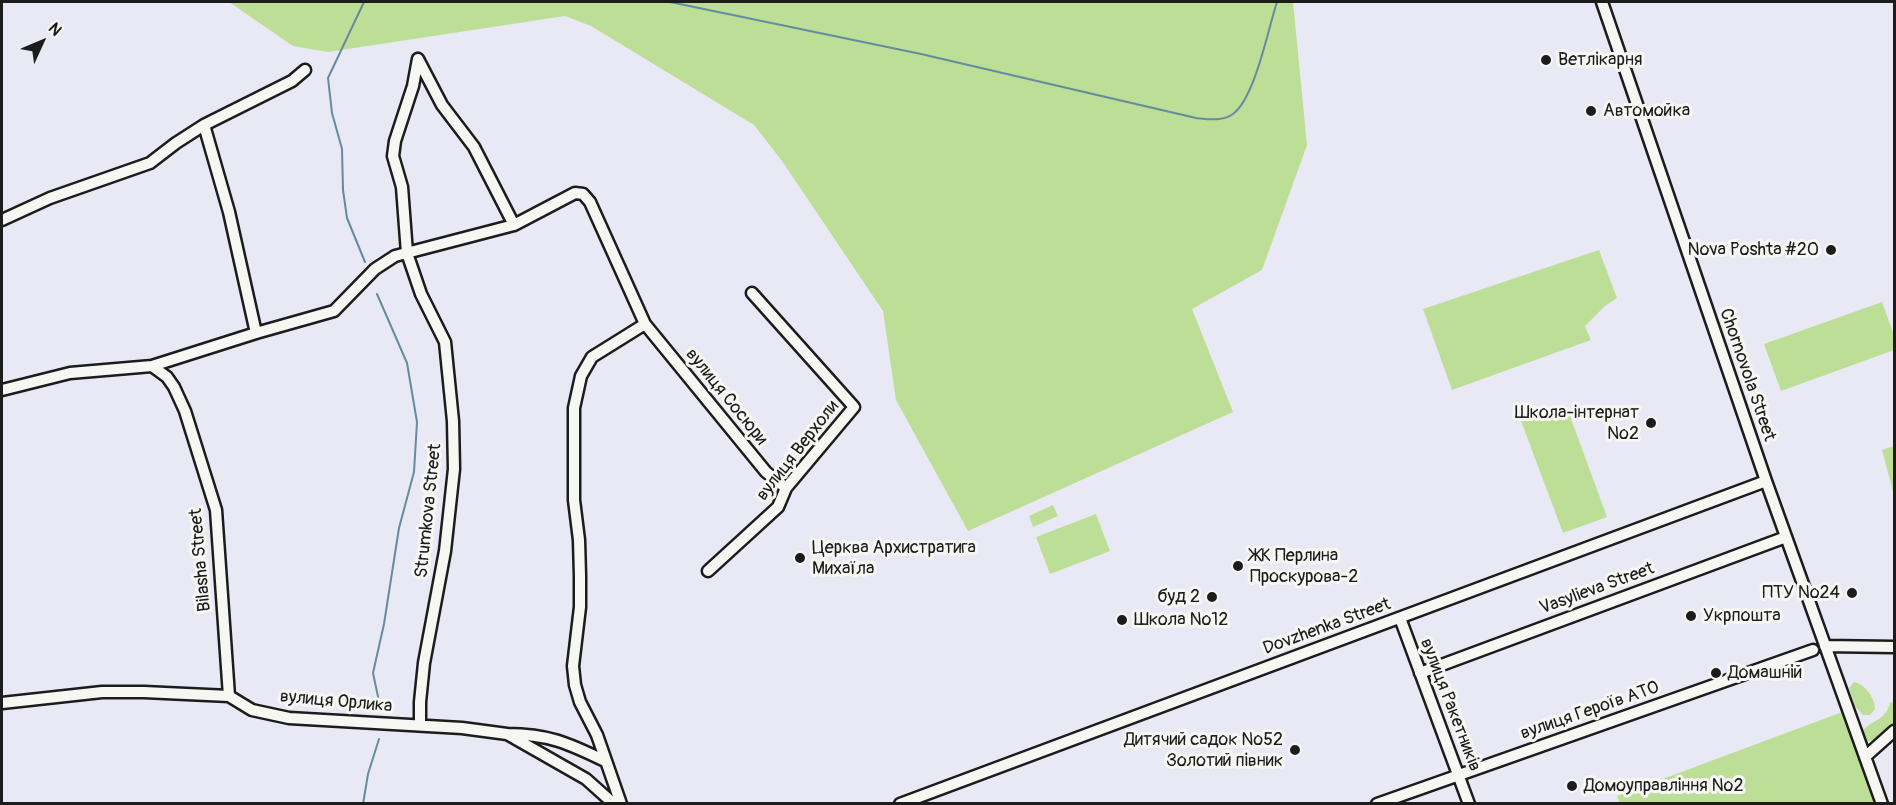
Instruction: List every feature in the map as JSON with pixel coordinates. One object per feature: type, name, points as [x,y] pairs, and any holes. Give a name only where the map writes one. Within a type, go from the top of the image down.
[{"type":"street","name":"Chornovola Street","points":[[1602,2],[1766,482],[1882,804]]},
{"type":"street","name":"Strumkova Street","points":[[420,725],[424,663],[445,551],[453,481],[453,421],[445,342],[421,294],[406,253],[402,187],[393,156],[394,141],[413,86],[418,59],[442,105],[474,147],[514,225]]},
{"type":"street","points":[[2,220],[50,198],[150,163],[204,125],[292,81],[305,69]]},
{"type":"street","points":[[204,125],[229,212],[256,333]]},
{"type":"street","name":"вулиця Сосюри","points":[[514,225],[575,193],[583,194],[590,202],[645,324],[766,472],[786,488]]},
{"type":"street","points":[[2,390],[70,373],[152,366],[334,311],[375,269],[395,256],[514,225]]},
{"type":"street","name":"вулиця Верхоли","points":[[708,571],[778,507],[786,488],[854,407],[752,293]]},
{"type":"street","points":[[621,804],[597,735],[580,702],[575,685],[573,666],[580,608],[579,540],[574,500],[574,408],[581,376],[592,357],[645,324]]},
{"type":"street","name":"Bilasha Street","points":[[152,366],[167,376],[178,395],[216,510],[229,696]]},
{"type":"street","name":"Dovzhenka Street","points":[[900,804],[1766,482]]},
{"type":"street","name":"Vasylieva Street","points":[[1420,673],[1786,537]]},
{"type":"street","name":"вулиця Ракетників","points":[[1400,618],[1469,804]]},
{"type":"street","points":[[1825,646],[1894,647]]},
{"type":"street","name":"вулиця Героїв АТО","points":[[1377,804],[1813,650]]},
{"type":"street","name":"вулиця Орлика","points":[[2,703],[102,692],[229,696],[252,710],[289,718],[471,728],[507,734],[586,779],[614,804]]},
{"type":"street","points":[[1865,757],[1894,731]]},
{"type":"street","points":[[507,734],[550,737],[605,761]]},
{"type":"green space","points":[[229,2],[1293,2],[1307,145],[1262,270],[1192,309],[1233,412],[968,531],[896,400],[883,311],[782,161],[754,125],[591,26],[565,16],[328,52],[293,46]]},
{"type":"green space","points":[[1599,250],[1617,298],[1605,306],[1585,326],[1591,340],[1452,390],[1423,309]]},
{"type":"green space","points":[[1882,302],[1894,335],[1894,350],[1781,391],[1764,344]]},
{"type":"green space","points":[[1566,405],[1607,517],[1563,533],[1521,421]]},
{"type":"green space","points":[[1894,446],[1894,495],[1882,450]]},
{"type":"green space","points":[[1053,505],[1058,516],[1033,527],[1029,516]]},
{"type":"green space","points":[[1096,514],[1110,551],[1050,574],[1036,537]]},
{"type":"green space","points":[[1854,682],[1862,686],[1871,696],[1875,709],[1870,715],[1863,715],[1855,706],[1849,688]]},
{"type":"green space","points":[[1894,702],[1894,723],[1874,740],[1866,742],[1863,731],[1885,714],[1890,703]]},
{"type":"green space","points":[[1845,711],[1878,803],[1620,804],[1617,796]]},
{"type":"waterway","points":[[364,2],[328,78],[332,113],[342,149],[343,190],[347,218],[365,262]]},
{"type":"waterway","points":[[670,2],[921,54],[1196,118],[1214,119],[1229,117],[1241,106],[1248,94],[1260,62],[1277,2]]},
{"type":"waterway","points":[[377,294],[407,363],[417,422],[414,472],[399,528],[384,624],[373,673],[380,706]]},
{"type":"waterway","points":[[363,804],[368,774],[379,739]]},
{"type":"place","name":"Ветлікарня","points":[[1546,60]]},
{"type":"place","name":"Автомойка","points":[[1591,111]]},
{"type":"place","name":"Nova Poshta #20","points":[[1831,250]]},
{"type":"place","name":"Школа-інтернат №2","points":[[1651,423]]},
{"type":"place","name":"Церква Архистратига Михаїла","points":[[800,558]]},
{"type":"place","name":"ЖК Перлина Проскурова-2","points":[[1238,566]]},
{"type":"place","name":"ПТУ №24","points":[[1852,593]]},
{"type":"place","name":"буд 2","points":[[1212,597]]},
{"type":"place","name":"Укрпошта","points":[[1691,616]]},
{"type":"place","name":"Школа №12","points":[[1122,620]]},
{"type":"place","name":"Домашній","points":[[1716,673]]},
{"type":"place","name":"Дитячий садок №52 Золотий півник","points":[[1295,750]]},
{"type":"place","name":"Домоуправління №2","points":[[1572,786]]}]
